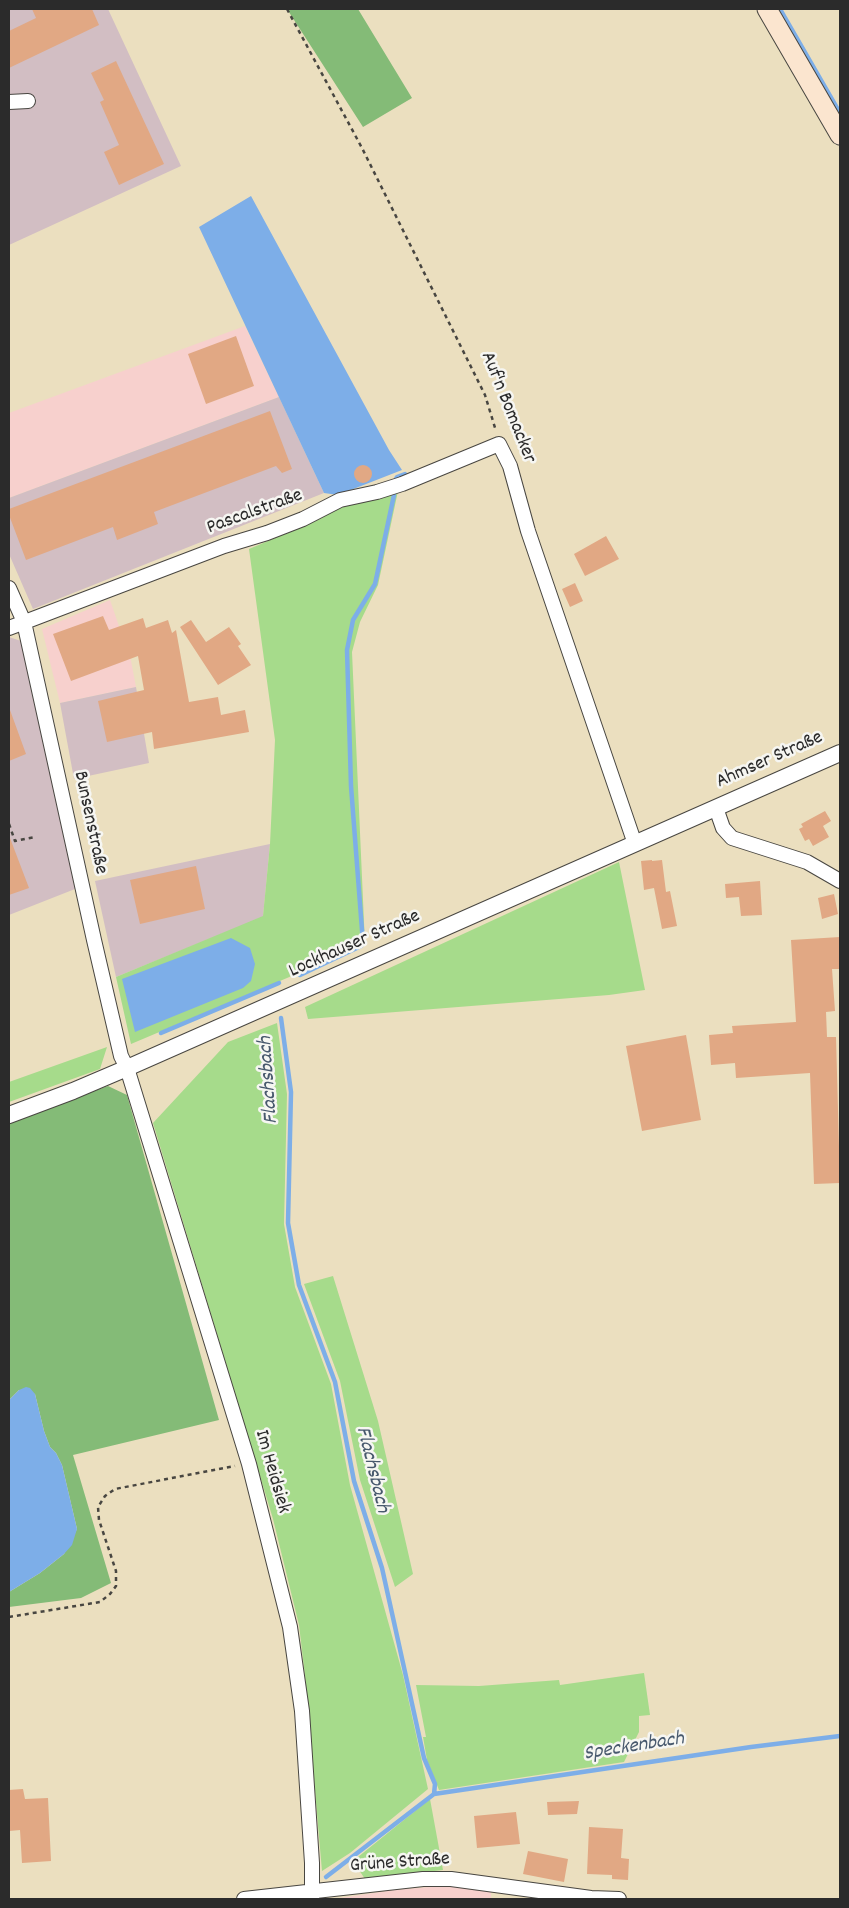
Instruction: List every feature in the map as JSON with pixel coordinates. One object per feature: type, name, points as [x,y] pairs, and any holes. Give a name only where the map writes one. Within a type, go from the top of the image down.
[{"type":"main road","points":[[767,9],[840,135]]},
{"type":"street","points":[[9,102],[28,101]]},
{"type":"street","name":"Pascalstraße","points":[[9,628],[224,546],[267,533],[303,519],[340,500],[402,484],[499,444]]},
{"type":"street","name":"Auf'n Bomacker","points":[[499,444],[510,466],[528,531],[635,844]]},
{"type":"street","name":"Bunsenstraße","points":[[9,588],[24,622],[94,940],[121,1056],[127,1068]]},
{"type":"street","name":"Ahmser Straße","points":[[716,808],[840,753]]},
{"type":"street","points":[[716,808],[724,828],[732,838],[807,862],[840,880]]},
{"type":"street","name":"Lockhauser Straße","points":[[9,1114],[73,1091],[127,1068],[716,808]]},
{"type":"street","name":"Im Heidsiek","points":[[127,1068],[249,1464],[290,1627],[302,1711],[312,1863],[312,1896]]},
{"type":"street","name":"Grüne Straße","points":[[244,1899],[312,1896],[423,1879],[451,1879],[591,1898],[619,1899]]},
{"type":"path","name":"Auf'n Bomacker","points":[[288,9],[362,148],[485,395],[499,444]]},
{"type":"path","points":[[9,824],[15,841],[35,837]]},
{"type":"path","points":[[9,1617],[100,1602],[110,1594],[116,1586],[116,1571],[98,1520],[98,1507],[104,1496],[115,1489],[249,1464]]},
{"type":"shaded area","points":[[9,9],[108,9],[181,166],[9,245]]},
{"type":"shaded area","points":[[245,326],[279,397],[9,498],[9,413]]},
{"type":"shaded area","points":[[279,397],[324,493],[33,609],[9,554],[9,498]]},
{"type":"shaded area","points":[[110,600],[131,661],[136,687],[60,703],[42,629]]},
{"type":"shaded area","points":[[9,637],[21,641],[35,696],[75,889],[9,915]]},
{"type":"shaded area","points":[[136,687],[149,763],[74,779],[60,703]]},
{"type":"shaded area","points":[[270,844],[263,917],[116,977],[95,881]]},
{"type":"shaded area","points":[[453,1885],[491,1890],[491,1899],[333,1899],[394,1890]]},
{"type":"green space","points":[[287,9],[358,9],[412,98],[363,127]]},
{"type":"green space","points":[[398,491],[378,585],[360,622],[352,652],[365,945],[131,1044],[116,977],[263,916],[270,844],[275,740],[249,549],[320,519],[345,503]]},
{"type":"green space","points":[[619,862],[645,990],[609,995],[308,1019],[305,1007]]},
{"type":"green space","points":[[277,1023],[287,1094],[284,1224],[295,1287],[331,1384],[350,1485],[403,1675],[428,1789],[350,1853],[322,1871],[299,1625],[273,1519],[153,1123],[228,1042]]},
{"type":"green space","points":[[107,1047],[100,1069],[9,1102],[9,1082]]},
{"type":"green space","points":[[108,1086],[127,1095],[219,1420],[73,1455],[111,1583],[81,1598],[9,1607],[9,1592],[40,1573],[64,1554],[77,1529],[62,1465],[56,1453],[50,1447],[35,1394],[19,1390],[9,1400],[9,1122]]},
{"type":"green space","points":[[333,1276],[378,1421],[413,1574],[395,1587],[360,1480],[340,1381],[304,1284]]},
{"type":"green space","points":[[644,1673],[650,1715],[639,1716],[639,1732],[624,1762],[439,1790],[427,1760],[423,1737],[426,1737],[416,1685],[479,1686],[559,1680],[560,1685]]},
{"type":"green space","points":[[430,1799],[443,1870],[365,1879],[353,1861]]},
{"type":"water","points":[[251,196],[389,450],[402,470],[338,495],[324,493],[199,227]]},
{"type":"water","points":[[231,938],[250,948],[255,964],[251,981],[243,988],[135,1032],[122,979]]},
{"type":"water","points":[[26,1387],[30,1388],[35,1394],[50,1447],[56,1453],[62,1465],[77,1529],[72,1545],[64,1554],[40,1573],[9,1592],[9,1400],[19,1390]]},
{"type":"building","points":[[32,9],[92,9],[99,25],[9,68],[9,31],[36,18]]},
{"type":"building","points":[[116,61],[164,164],[119,185],[104,152],[119,145],[100,102],[104,100],[91,73]]},
{"type":"building","points":[[236,336],[254,386],[206,404],[188,354]]},
{"type":"building","points":[[270,411],[292,469],[282,473],[276,466],[154,512],[158,524],[117,540],[113,527],[26,560],[9,515],[9,509]]},
{"type":"building","points":[[359,465],[367,465],[372,470],[370,481],[359,483],[354,478],[354,470]]},
{"type":"building","points":[[606,536],[619,559],[585,576],[574,554]]},
{"type":"building","points":[[575,583],[583,601],[570,607],[562,589]]},
{"type":"building","points":[[103,616],[109,630],[143,618],[146,628],[168,620],[172,633],[176,630],[189,702],[218,697],[221,715],[245,710],[249,732],[154,749],[152,732],[107,742],[98,701],[144,690],[138,656],[71,681],[53,634]]},
{"type":"building","points":[[191,620],[206,642],[229,627],[241,644],[238,646],[251,665],[218,685],[180,627]]},
{"type":"building","points":[[9,710],[26,754],[9,761]]},
{"type":"building","points":[[825,811],[831,821],[823,826],[829,837],[813,846],[809,839],[805,841],[799,829],[803,827],[801,824]]},
{"type":"building","points":[[9,839],[29,888],[9,895]]},
{"type":"building","points":[[662,860],[666,892],[670,891],[677,926],[662,929],[654,888],[644,890],[641,861]]},
{"type":"building","points":[[196,866],[205,909],[140,924],[130,880]]},
{"type":"building","points":[[760,881],[762,915],[741,916],[739,897],[726,898],[725,884]]},
{"type":"building","points":[[834,894],[838,914],[822,919],[818,898]]},
{"type":"building","points":[[840,937],[840,969],[832,969],[835,1011],[826,1012],[827,1037],[836,1037],[840,1183],[814,1184],[810,1073],[736,1078],[735,1063],[711,1065],[709,1035],[733,1033],[732,1026],[796,1022],[791,940]]},
{"type":"building","points":[[686,1035],[701,1120],[642,1131],[626,1046]]},
{"type":"building","points":[[23,1789],[25,1799],[48,1798],[51,1861],[22,1863],[20,1830],[9,1831],[9,1790]]},
{"type":"building","points":[[579,1801],[577,1814],[548,1815],[547,1802]]},
{"type":"building","points":[[516,1812],[520,1844],[477,1848],[474,1816]]},
{"type":"building","points":[[589,1827],[623,1829],[621,1858],[629,1859],[628,1880],[612,1879],[612,1875],[587,1874]]},
{"type":"building","points":[[528,1851],[568,1859],[564,1882],[523,1874]]},
{"type":"waterway","points":[[780,9],[840,113]]},
{"type":"waterway","name":"Flachsbach","points":[[396,479],[405,474]]},
{"type":"waterway","name":"Flachsbach","points":[[300,975],[361,946],[363,943],[351,786],[347,650],[353,620],[375,584],[394,495]]},
{"type":"waterway","points":[[161,1033],[279,983]]},
{"type":"waterway","name":"Flachsbach","points":[[281,1018],[291,1092],[288,1223],[299,1285],[335,1382],[354,1481],[382,1568],[424,1758],[435,1784],[434,1794],[326,1877]]},
{"type":"waterway","name":"Speckenbach","points":[[434,1794],[751,1747],[840,1736]]}]
